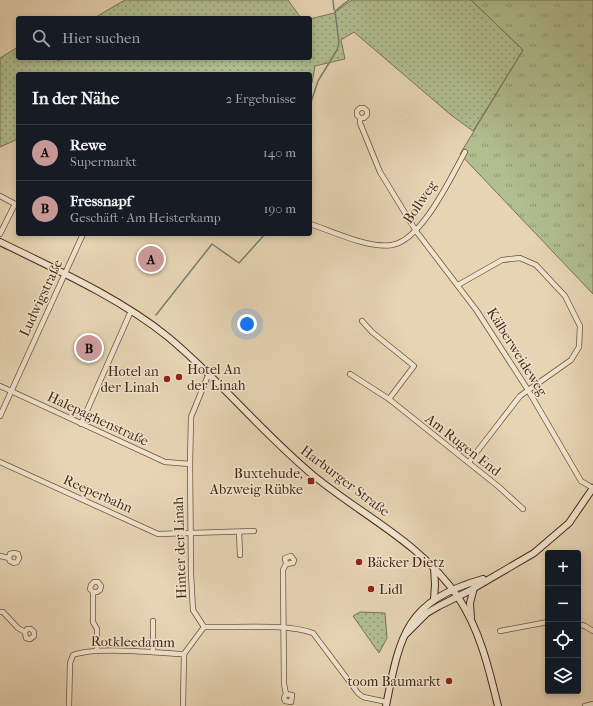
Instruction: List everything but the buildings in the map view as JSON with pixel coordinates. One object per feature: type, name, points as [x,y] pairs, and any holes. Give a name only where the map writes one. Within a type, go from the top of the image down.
[{"type":"street","name":"Kälberweideweg","points":[[360,118],[360,123],[380,172],[416,231],[477,310],[528,390],[581,481],[593,488]]},
{"type":"street","name":"Bollweg","points":[[312,225],[356,240],[391,245],[403,242],[416,231],[433,206],[465,152]]},
{"type":"street","points":[[0,196],[16,204],[0,234]]},
{"type":"street","name":"Ludwigstraße","points":[[0,416],[82,236]]},
{"type":"street","name":"Harburger Straße","points":[[0,242],[64,274],[131,311],[167,336],[209,373],[289,454],[314,476],[395,533],[434,567],[458,596],[471,621],[484,653],[498,706]]},
{"type":"street","points":[[458,285],[502,260],[520,258],[536,264],[565,296],[580,326],[580,347],[571,360],[540,384],[520,396],[469,462]]},
{"type":"street","points":[[81,424],[131,311]]},
{"type":"street","points":[[362,321],[372,332],[414,366],[389,399]]},
{"type":"street","name":"Hinter der Linah","points":[[204,627],[193,610],[190,534],[190,464],[191,418],[209,373]]},
{"type":"street","name":"Am Rugen End","points":[[350,374],[389,399],[499,486],[523,509]]},
{"type":"street","name":"Halepaghenstraße","points":[[0,386],[165,462],[190,464]]},
{"type":"street","name":"Reeperbahn","points":[[0,462],[158,534],[254,531]]},
{"type":"street","points":[[406,634],[427,613],[534,553],[569,523],[593,488]]},
{"type":"street","points":[[239,532],[240,555]]},
{"type":"street","points":[[0,556],[9,558]]},
{"type":"street","points":[[286,564],[283,570],[284,684],[286,694]]},
{"type":"street","points":[[434,567],[436,585],[434,599]]},
{"type":"street","points":[[204,627],[283,628],[305,630],[313,633],[358,693],[363,697],[387,704],[394,666],[406,634],[416,616],[434,599],[452,590],[491,577]]},
{"type":"street","points":[[471,621],[470,603],[474,588]]},
{"type":"street","points":[[93,592],[93,622],[97,629],[97,651]]},
{"type":"street","points":[[0,612],[3,612],[18,628],[25,632]]},
{"type":"street","points":[[153,621],[153,652]]},
{"type":"street","points":[[500,631],[545,623]]},
{"type":"street","points":[[581,625],[593,631]]},
{"type":"street","name":"Rotkleedamm","points":[[69,706],[70,663],[73,655],[82,652],[97,651],[184,654],[204,627]]},
{"type":"street","points":[[184,654],[184,706]]},
{"type":"street","points":[[585,706],[593,704]]},
{"type":"green space","points":[[125,0],[288,0],[300,16],[97,16]]},
{"type":"green space","points":[[352,0],[471,0],[523,50],[473,131],[451,115],[354,32],[341,40],[345,59],[315,66],[312,83],[312,72],[16,72],[16,140],[0,147],[0,58],[16,48],[16,60],[312,60],[312,18],[334,13]]},
{"type":"green space","points":[[471,0],[593,0],[593,294],[460,154],[523,50]]},
{"type":"green space","points":[[360,612],[385,613],[387,638],[379,653],[353,616]]},
{"type":"waterway","points":[[333,0],[334,10]]},
{"type":"waterway","points":[[312,99],[318,81],[337,50],[339,43],[335,11],[349,0]]},
{"type":"waterway","points":[[156,315],[212,244],[239,263],[263,236]]},
{"type":"place","name":"Rewe","points":[[151,259]]},
{"type":"place","name":"Fressnapf","points":[[89,348]]},
{"type":"place","name":"Hotel An der Linah","points":[[179,377]]},
{"type":"place","name":"Hotel an der Linah","points":[[167,379]]},
{"type":"place","name":"Buxtehude, Abzweig Rübke","points":[[311,481]]},
{"type":"place","name":"Bäcker Dietz","points":[[359,562]]},
{"type":"place","name":"Lidl","points":[[371,589]]},
{"type":"place","name":"toom Baumarkt","points":[[449,681]]}]
